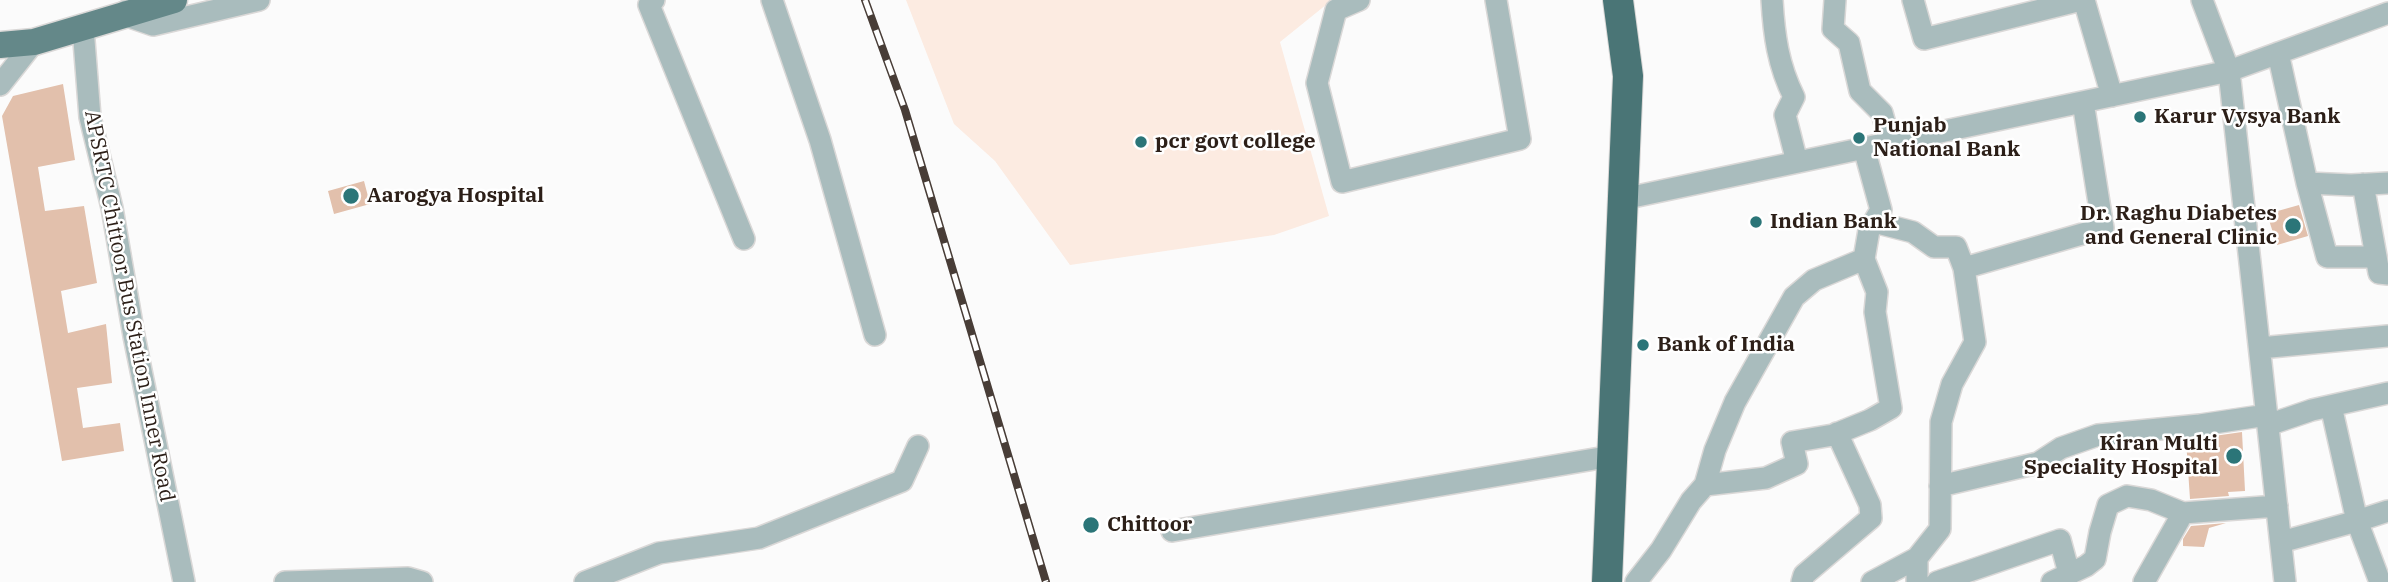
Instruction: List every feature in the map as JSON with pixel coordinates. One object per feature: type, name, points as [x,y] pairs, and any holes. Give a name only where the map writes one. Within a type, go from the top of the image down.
[{"type":"highway","points":[[1607,582],[1628,76],[1618,0]]},
{"type":"main road","points":[[0,45],[34,42],[83,28],[128,8],[170,1]]},
{"type":"street","points":[[128,8],[153,25],[259,0]]},
{"type":"street","points":[[654,0],[649,5],[744,239]]},
{"type":"street","points":[[772,0],[820,140],[875,335]]},
{"type":"street","points":[[1360,0],[1336,10],[1317,83],[1342,182],[1520,139],[1496,0]]},
{"type":"street","points":[[1772,0],[1774,41],[1784,78],[1794,97],[1786,115],[1797,162]]},
{"type":"street","points":[[1835,0],[1833,29],[1849,43],[1860,91],[1882,113],[1889,142]]},
{"type":"street","points":[[1913,0],[1924,38],[2083,0],[2112,96]]},
{"type":"street","points":[[2202,0],[2229,71],[2285,582]]},
{"type":"street","points":[[1623,199],[2229,71],[2381,13]]},
{"type":"street","name":"APSRTC Chittoor Bus Station Inner Road","points":[[83,28],[90,117],[113,208],[134,336],[184,582]]},
{"type":"street","points":[[0,85],[34,42]]},
{"type":"street","points":[[2278,53],[2307,183],[2327,257],[2382,265],[2363,184]]},
{"type":"street","points":[[1964,268],[2103,228],[2083,102]]},
{"type":"street","points":[[1705,485],[1766,478],[1797,464],[1792,442],[1837,433],[1891,408],[1875,312],[1877,292],[1864,259],[1869,230],[1881,210],[1864,148]]},
{"type":"street","points":[[2307,183],[2388,183]]},
{"type":"street","points":[[1872,582],[1917,558],[1940,529],[1941,422],[1952,384],[1975,342],[1964,268],[1956,247],[1934,247],[1913,232],[1874,222]]},
{"type":"street","points":[[1646,577],[1691,501],[1705,485],[1715,450],[1735,402],[1794,297],[1814,280],[1864,259]]},
{"type":"street","points":[[2260,348],[2388,336]]},
{"type":"street","points":[[1940,486],[2038,463],[2061,447],[2098,435],[2267,420],[2388,393]]},
{"type":"street","points":[[2330,406],[2357,521],[2380,582]]},
{"type":"street","points":[[1802,582],[1804,575],[1871,518],[1870,505],[1837,433]]},
{"type":"street","points":[[585,582],[659,553],[759,538],[902,481],[918,446]]},
{"type":"street","points":[[1172,531],[1612,456]]},
{"type":"street","points":[[1937,582],[2060,540],[2060,577],[2086,566],[2095,559],[2108,505],[2127,496],[2151,500],[2183,513],[2277,506]]},
{"type":"street","points":[[2281,542],[2388,511]]},
{"type":"street","points":[[2144,582],[2183,513]]},
{"type":"street","points":[[1917,558],[1917,582]]},
{"type":"street","points":[[285,582],[408,578],[422,582]]},
{"type":"shaded area","name":"pcr govt college","points":[[906,0],[1332,0],[1280,42],[1329,216],[1274,235],[1070,265],[995,161],[954,124]]},
{"type":"building","points":[[63,84],[75,160],[38,167],[45,211],[84,206],[97,283],[61,291],[68,333],[106,324],[112,383],[77,388],[83,428],[120,423],[124,451],[62,461],[2,116],[13,96]]},
{"type":"building","points":[[364,181],[370,204],[334,214],[328,191]]},
{"type":"building","points":[[2299,205],[2308,236],[2277,245],[2267,214]]},
{"type":"building","points":[[2242,432],[2245,491],[2228,492],[2229,496],[2190,499],[2186,440]]},
{"type":"building","points":[[2226,523],[2209,528],[2204,547],[2183,546],[2183,539],[2191,526]]},
{"type":"railway","points":[[865,0],[905,110],[1046,582]]},
{"type":"place","name":"Karur Vysya Bank","points":[[2140,117]]},
{"type":"place","name":"Punjab National Bank","points":[[1859,138]]},
{"type":"place","name":"pcr govt college","points":[[1141,142]]},
{"type":"place","name":"Aarogya Hospital","points":[[351,196]]},
{"type":"place","name":"Indian Bank","points":[[1756,222]]},
{"type":"place","name":"Dr. Raghu Diabetes and General Clinic","points":[[2293,226]]},
{"type":"place","name":"Bank of India","points":[[1643,345]]},
{"type":"place","name":"Kiran Multi Speciality Hospital","points":[[2234,456]]},
{"type":"place","name":"Chittoor","points":[[1091,525]]}]
